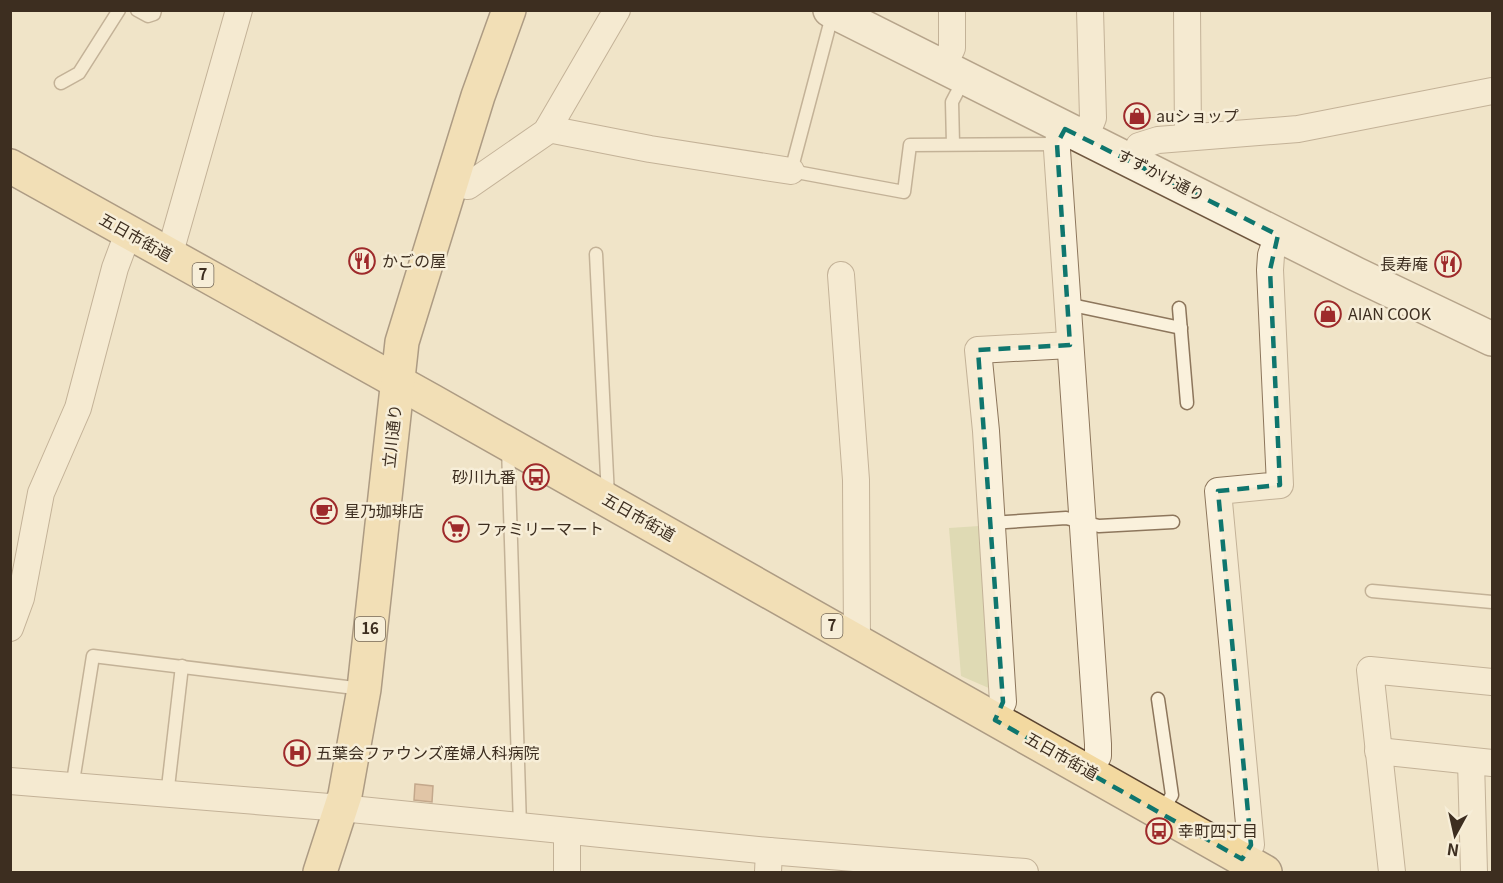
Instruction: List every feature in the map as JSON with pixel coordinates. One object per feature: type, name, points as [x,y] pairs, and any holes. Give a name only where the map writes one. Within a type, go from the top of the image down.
[{"type":"main road","name":"立川通り","points":[[320,873],[351,772],[364,689],[402,342],[451,182],[508,10]]},
{"type":"main road","name":"五日市街道","points":[[10,166],[398,381],[995,720],[1090,771],[1253,866]]},
{"type":"street","points":[[169,256],[239,10]]},
{"type":"street","points":[[451,182],[468,186],[480,180],[548,129],[617,10]]},
{"type":"street","points":[[952,10],[954,72]]},
{"type":"street","points":[[1090,10],[1093,118],[1069,137],[1067,304],[1098,744],[1098,756],[1090,771]]},
{"type":"street","points":[[1187,10],[1188,137]]},
{"type":"street","name":"すずかけ通り","points":[[831,11],[954,72],[1069,137],[1132,160],[1278,235],[1492,339]]},
{"type":"street","points":[[1132,160],[1139,146],[1158,140],[1298,129],[1492,91]]},
{"type":"street","points":[[548,129],[650,149],[791,171]]},
{"type":"street","points":[[10,628],[21,598],[41,493],[78,408],[115,268],[128,233]]},
{"type":"street","points":[[1253,866],[1218,491],[1280,485],[1270,270],[1271,255],[1278,235]]},
{"type":"street","points":[[841,275],[856,480],[857,640]]},
{"type":"street","points":[[995,720],[1003,702],[986,431],[978,350],[1070,345]]},
{"type":"street","points":[[1392,873],[1370,670],[1492,682]]},
{"type":"street","points":[[1378,751],[1482,762],[1474,873]]},
{"type":"street","points":[[10,781],[167,796],[341,808],[567,831],[769,862],[1025,873]]},
{"type":"street","points":[[567,831],[567,873]]},
{"type":"lane","points":[[61,83],[79,73],[119,10]]},
{"type":"lane","points":[[137,10],[148,16],[154,14],[155,10]]},
{"type":"lane","points":[[831,11],[791,171],[904,192],[910,145],[1069,137]]},
{"type":"lane","points":[[953,144],[954,72]]},
{"type":"lane","points":[[596,254],[608,500]]},
{"type":"lane","points":[[1067,304],[1181,328]]},
{"type":"lane","points":[[1179,308],[1187,403]]},
{"type":"lane","points":[[508,443],[520,826]]},
{"type":"lane","points":[[990,523],[1066,518],[1099,526],[1173,522]]},
{"type":"lane","points":[[1372,591],[1492,602]]},
{"type":"lane","points":[[72,788],[93,656],[364,689]]},
{"type":"lane","points":[[167,796],[182,666]]},
{"type":"lane","points":[[1158,699],[1172,795],[1161,812]]},
{"type":"highlighted area","points":[[1065,129],[1278,235],[1270,270],[1280,485],[1218,491],[1251,845],[1242,859],[995,720],[1003,702],[978,350],[1070,345],[1057,144]]},
{"type":"green space","points":[[979,526],[991,689],[961,676],[949,528]]},
{"type":"building","points":[[415,784],[433,786],[432,802],[414,800]]},
{"type":"place","name":"auショップ","points":[[1137,116]]},
{"type":"place","name":"かごの屋","points":[[362,261]]},
{"type":"place","name":"長寿庵","points":[[1448,264]]},
{"type":"place","name":"AIAN COOK","points":[[1328,314]]},
{"type":"place","name":"砂川九番","points":[[536,477]]},
{"type":"place","name":"星乃珈琲店","points":[[324,511]]},
{"type":"place","name":"ファミリーマート","points":[[456,529]]},
{"type":"place","name":"五葉会ファウンズ産婦人科病院","points":[[297,753]]},
{"type":"place","name":"幸町四丁目","points":[[1159,831]]}]
